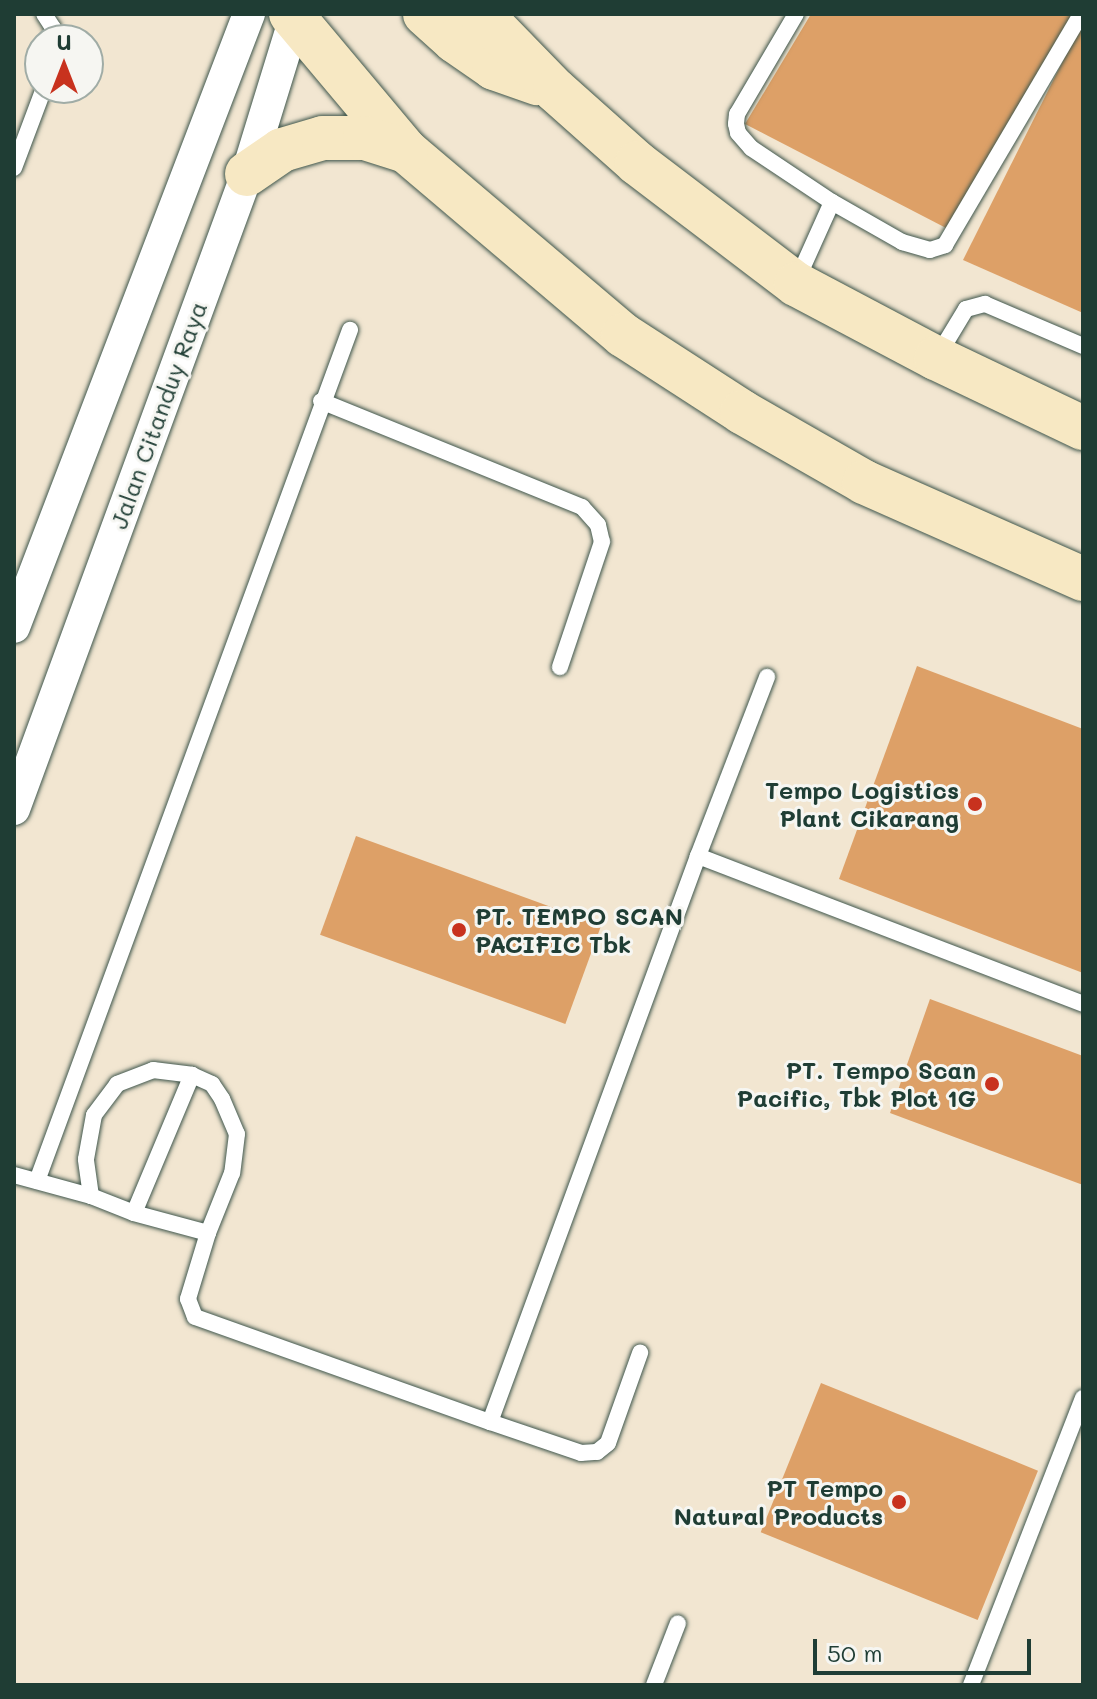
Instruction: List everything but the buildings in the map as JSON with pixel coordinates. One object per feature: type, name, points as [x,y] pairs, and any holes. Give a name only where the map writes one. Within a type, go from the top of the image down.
[{"type":"street","points":[[14,627],[249,14]]},
{"type":"street","points":[[425,14],[455,41],[494,68],[555,90]]},
{"type":"street","points":[[481,14],[555,90],[637,163],[796,284],[936,358],[1083,428]]},
{"type":"street","points":[[293,16],[406,151],[623,335],[742,412],[864,482],[1083,579]]},
{"type":"street","name":"Jalan Citanduy Raya","points":[[14,809],[247,174],[293,16]]},
{"type":"street","points":[[247,174],[282,150],[323,138],[365,138],[406,151]]},
{"type":"lane","points":[[796,14],[737,114],[738,133],[751,148],[832,202],[902,242],[930,250],[945,245],[1081,14]]},
{"type":"lane","points":[[14,168],[38,104]]},
{"type":"lane","points":[[796,284],[832,202]]},
{"type":"lane","points":[[936,358],[966,309],[985,304],[1083,346]]},
{"type":"lane","points":[[37,1181],[321,401],[350,330]]},
{"type":"lane","points":[[321,401],[582,507],[598,525],[602,542],[560,667]]},
{"type":"lane","points":[[490,1422],[767,677]]},
{"type":"lane","points":[[698,856],[1083,1004]]},
{"type":"lane","points":[[91,1196],[87,1136],[94,1115],[106,1096],[136,1074],[153,1070],[192,1075],[212,1084],[237,1134],[232,1173],[208,1233],[188,1299],[195,1317],[581,1453],[597,1452],[608,1443],[640,1353]]},
{"type":"lane","points":[[134,1213],[192,1075]]},
{"type":"lane","points":[[14,1175],[208,1233]]},
{"type":"lane","points":[[971,1685],[1083,1398]]},
{"type":"lane","points":[[654,1685],[678,1623]]},
{"type":"place","name":"Tempo Logistics Plant Cikarang","points":[[975,804]]},
{"type":"place","name":"PT. TEMPO SCAN PACIFIC Tbk","points":[[459,930]]},
{"type":"place","name":"PT. Tempo Scan Pacific, Tbk Plot 1G","points":[[992,1084]]},
{"type":"place","name":"PT Tempo Natural Products","points":[[899,1502]]}]
